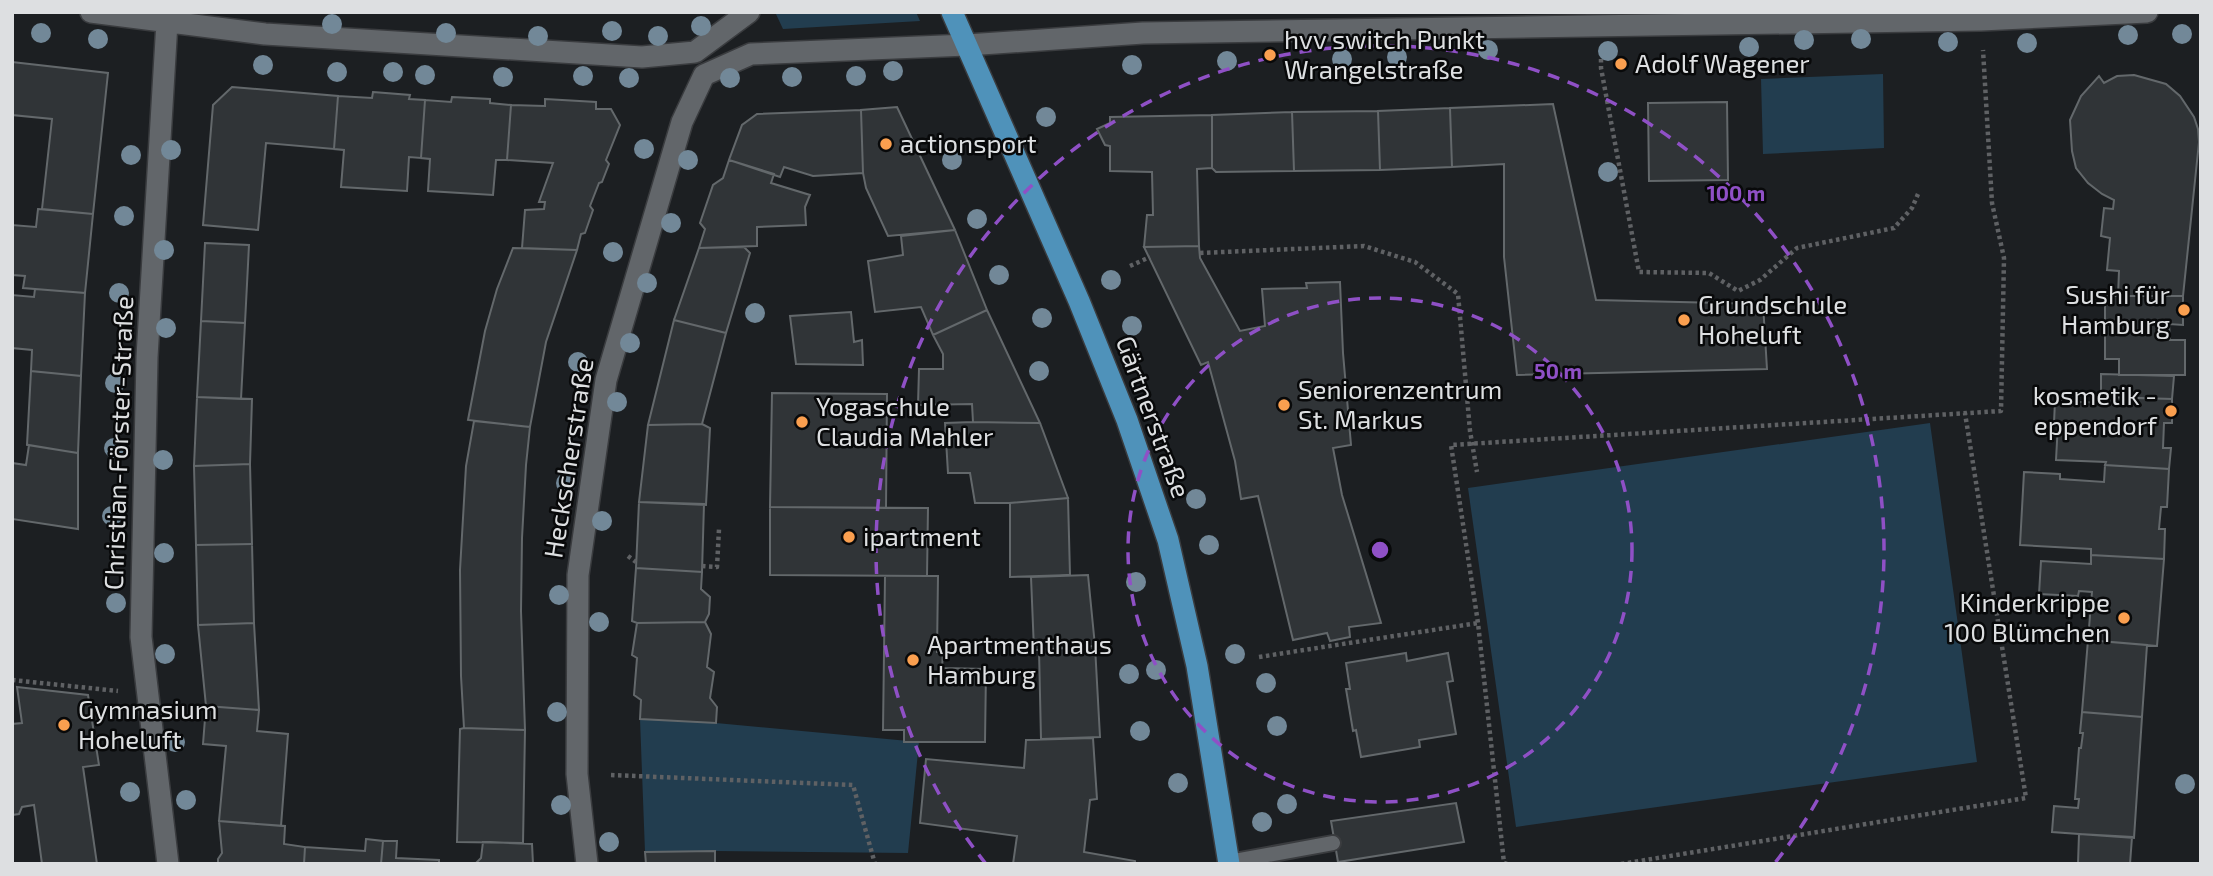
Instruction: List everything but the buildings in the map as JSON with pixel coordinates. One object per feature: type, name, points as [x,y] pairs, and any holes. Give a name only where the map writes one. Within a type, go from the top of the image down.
[{"type":"main road","name":"Gärtnerstraße","points":[[952,12],[1079,301],[1126,419],[1168,540],[1192,643],[1229,863]]},
{"type":"street","points":[[91,12],[265,34],[642,57],[695,52],[749,12]]},
{"type":"street","points":[[695,52],[704,75],[751,54],[967,45],[1143,33],[1819,17],[1981,20],[2147,12]]},
{"type":"street","name":"Christian-Förster-Straße","points":[[167,22],[147,357],[141,637],[168,864]]},
{"type":"street","name":"Heckscherstraße","points":[[587,864],[577,774],[578,575],[606,380],[682,122],[704,75]]},
{"type":"lane","points":[[1229,863],[1333,843]]},
{"type":"path","points":[[1507,864],[1504,863],[1478,623],[1451,445],[2001,411],[2004,258],[1992,203],[1983,50]]},
{"type":"path","points":[[1601,59],[1639,272],[1709,273],[1738,291],[1760,280],[1797,248],[1894,228],[1912,208],[1919,194]]},
{"type":"path","points":[[1200,253],[1364,246],[1415,262],[1458,294],[1477,472]]},
{"type":"path","points":[[1130,266],[1150,257]]},
{"type":"path","points":[[1621,864],[2026,798],[1965,414]]},
{"type":"path","points":[[702,566],[717,567],[719,528]]},
{"type":"path","points":[[628,556],[636,562]]},
{"type":"path","points":[[1259,657],[1478,623]]},
{"type":"path","points":[[12,680],[118,691]]},
{"type":"path","points":[[611,775],[853,785],[876,864]]},
{"type":"shaded area","points":[[775,12],[916,12],[920,21],[783,29]]},
{"type":"shaded area","points":[[1883,74],[1884,148],[1763,154],[1761,79]]},
{"type":"shaded area","points":[[1930,423],[1977,762],[1516,827],[1468,488]]},
{"type":"shaded area","points":[[640,719],[716,723],[919,742],[908,853],[645,852]]},
{"type":"place","name":"hvv switch Punkt Wrangelstraße","points":[[1270,55]]},
{"type":"place","name":"Adolf Wagener","points":[[1621,64]]},
{"type":"place","name":"actionsport","points":[[886,144]]},
{"type":"place","name":"Sushi für Hamburg","points":[[2184,310]]},
{"type":"place","name":"Grundschule Hoheluft","points":[[1684,320]]},
{"type":"place","name":"Seniorenzentrum St. Markus","points":[[1284,405]]},
{"type":"place","name":"kosmetik - eppendorf","points":[[2171,411]]},
{"type":"place","name":"Yogaschule Claudia Mahler","points":[[802,422]]},
{"type":"place","name":"ipartment","points":[[849,537]]},
{"type":"place","name":"Kinderkrippe 100 Blümchen","points":[[2124,618]]},
{"type":"place","name":"Apartmenthaus Hamburg","points":[[913,660]]},
{"type":"place","name":"Gymnasium Hoheluft","points":[[64,725]]}]
